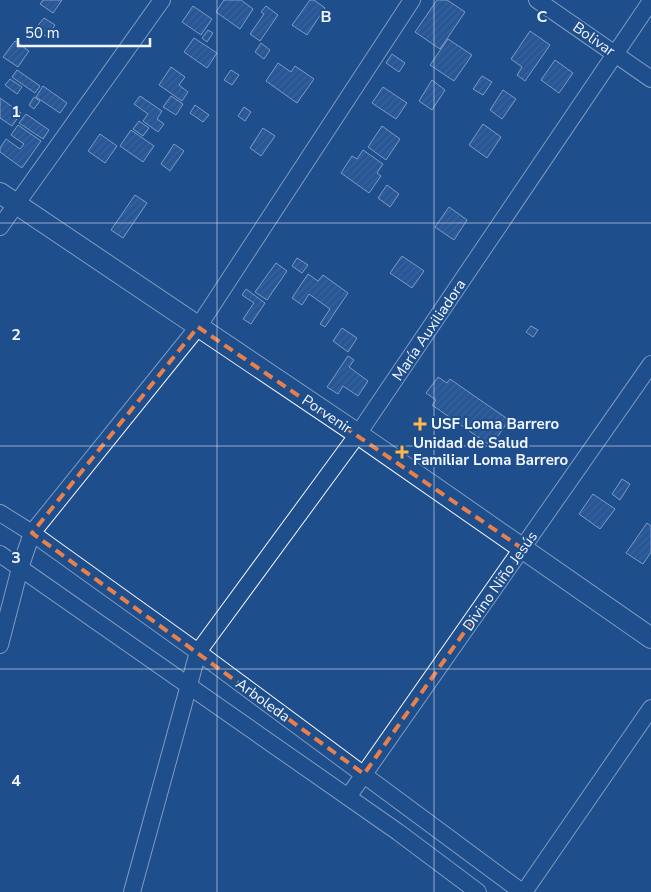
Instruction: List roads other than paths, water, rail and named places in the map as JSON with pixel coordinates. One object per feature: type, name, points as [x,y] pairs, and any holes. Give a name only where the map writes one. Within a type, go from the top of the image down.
[{"type":"street","points":[[0,227],[8,198],[162,0]]},
{"type":"street","points":[[0,645],[20,568],[32,533],[198,328],[412,0]]},
{"type":"street","name":"Bolivar","points":[[537,0],[651,79]]},
{"type":"street","name":"María Auxiliadora","points":[[132,892],[198,652],[358,434],[651,1]]},
{"type":"street","name":"Porvenir","points":[[8,198],[198,328],[358,434],[651,638]]},
{"type":"street","name":"Divino Niño Jesús","points":[[348,797],[651,364]]},
{"type":"street","name":"Arboleda","points":[[0,513],[32,533],[198,652],[523,892]]},
{"type":"street","name":"Arboleda","points":[[0,554],[348,797],[470,889]]},
{"type":"street","points":[[523,892],[651,708]]},
{"type":"street","points":[[470,889],[473,855]]},
{"type":"place","name":"USF Loma Barrero","points":[[420,424]]},
{"type":"place","name":"Unidad de Salud Familiar Loma Barrero","points":[[402,452]]}]
